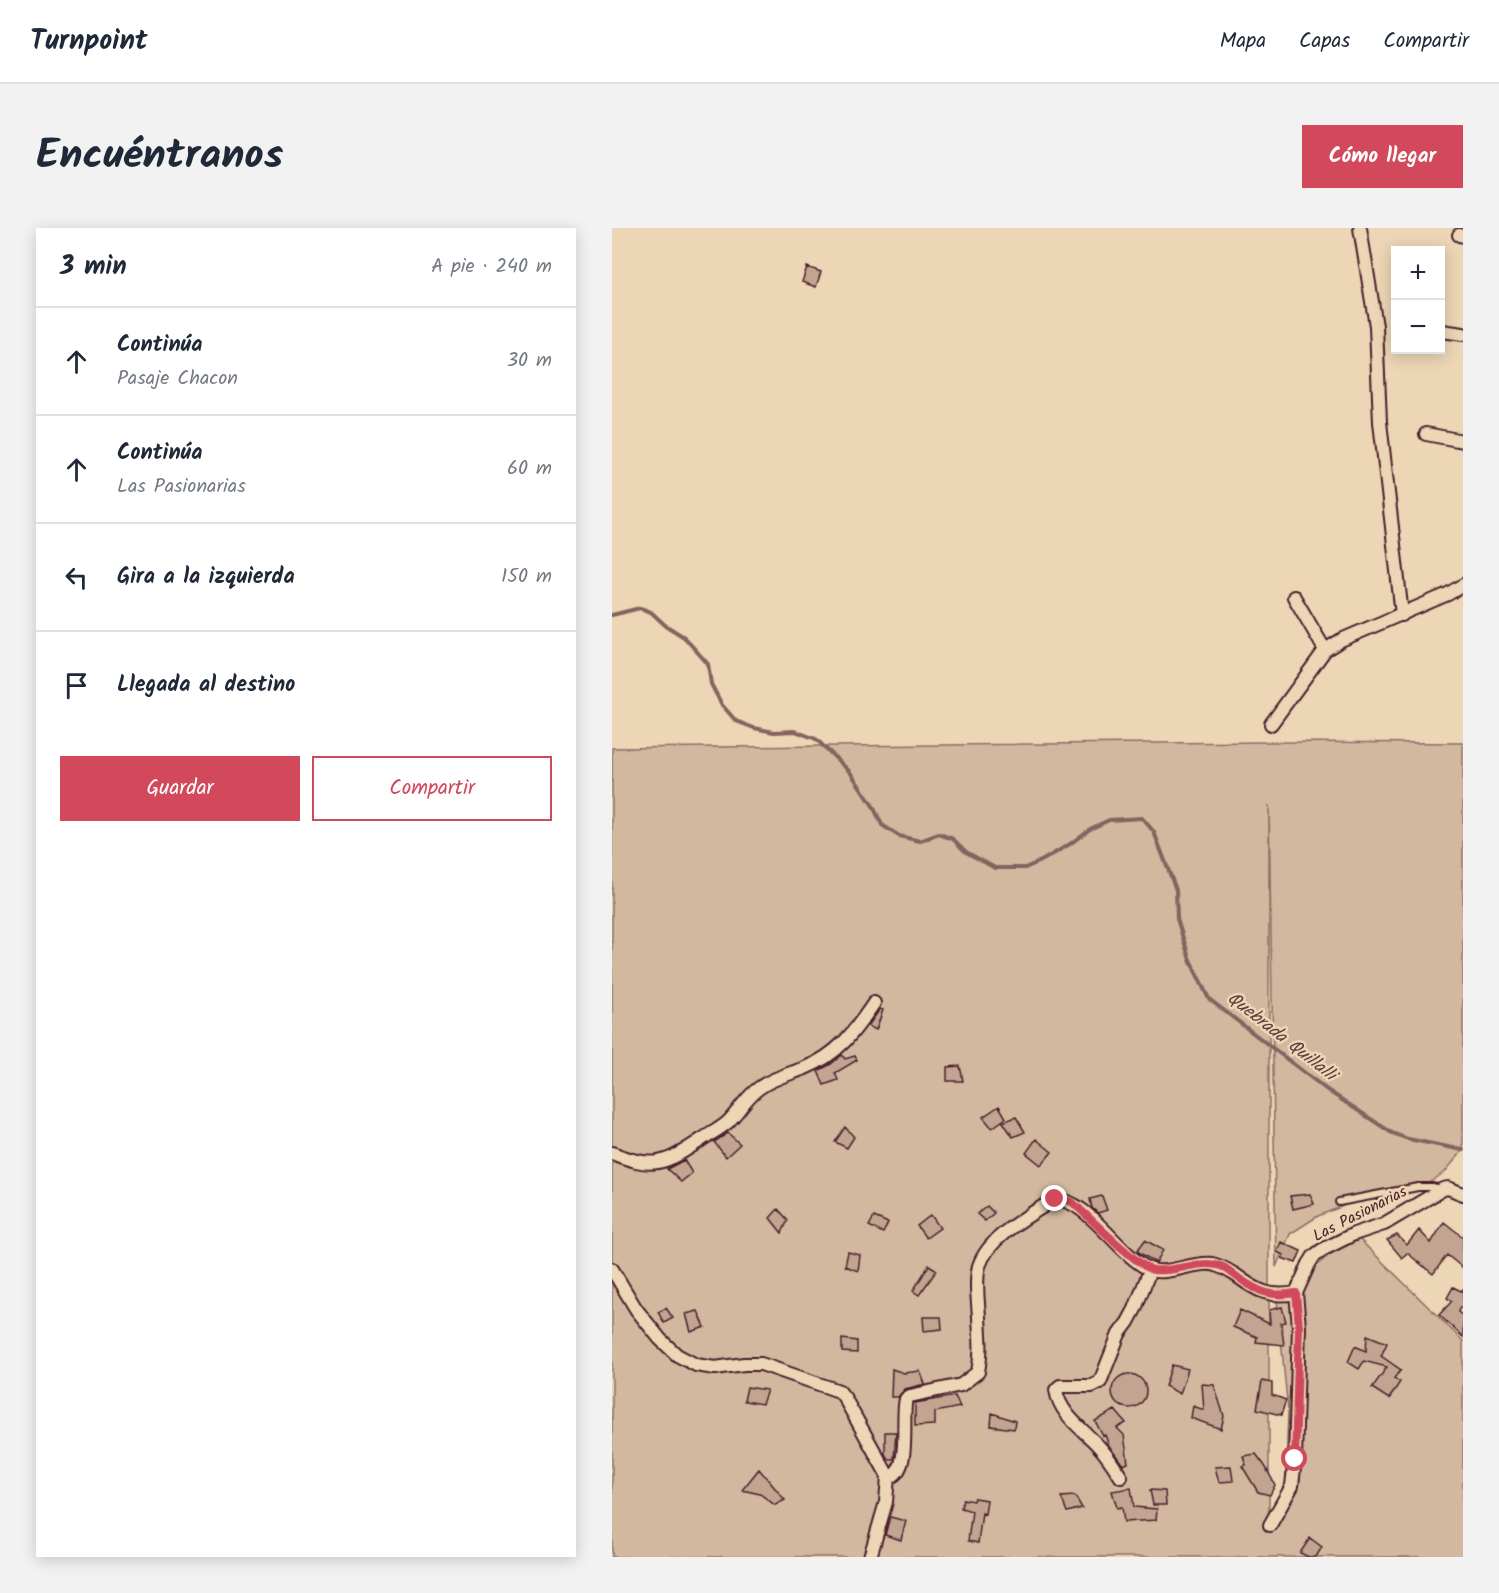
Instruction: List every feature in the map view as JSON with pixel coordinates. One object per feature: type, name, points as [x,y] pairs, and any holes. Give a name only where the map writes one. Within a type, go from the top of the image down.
[{"type":"street","points":[[1360,228],[1376,326],[1380,422],[1402,615]]},
{"type":"street","points":[[1445,331],[1463,334]]},
{"type":"street","points":[[1426,434],[1463,441]]},
{"type":"street","points":[[1271,724],[1325,650],[1341,640],[1402,615],[1463,585]]},
{"type":"street","points":[[1294,597],[1325,650]]},
{"type":"street","points":[[612,1154],[644,1164],[660,1163],[679,1155],[727,1122],[760,1086],[820,1061],[845,1043],[874,1003]]},
{"type":"street","points":[[1443,1189],[1448,1188],[1463,1194]]},
{"type":"street","name":"Las Pasionarias","points":[[1296,1293],[1314,1256],[1353,1234],[1384,1224],[1443,1189]]},
{"type":"street","points":[[888,1476],[897,1474],[903,1454],[906,1399],[910,1396],[961,1385],[978,1372],[982,1354],[977,1283],[979,1268],[985,1252],[1009,1228],[1055,1199],[1063,1199],[1072,1202],[1150,1270],[1173,1270],[1192,1264],[1210,1264],[1224,1267],[1249,1286],[1268,1294],[1282,1296],[1296,1293],[1299,1327],[1295,1459],[1292,1485],[1270,1525]]},
{"type":"street","points":[[612,1269],[636,1309],[660,1339],[677,1355],[696,1365],[715,1368],[761,1364],[839,1391],[844,1396],[888,1476],[886,1502],[870,1557]]},
{"type":"street","points":[[1121,1477],[1102,1450],[1070,1418],[1057,1399],[1056,1390],[1060,1386],[1092,1386],[1100,1382],[1119,1334],[1135,1309],[1150,1270]]},
{"type":"lane","points":[[1339,1202],[1418,1187],[1443,1189]]},
{"type":"shaded area","points":[[1269,742],[1463,743],[1463,1150],[1445,1172],[1424,1186],[1388,1196],[1358,1200],[1318,1216],[1290,1234],[1276,1267],[1269,805],[1269,1532],[1285,1500],[1288,1411],[1277,1299],[1354,1234],[1463,1341],[1463,1557],[612,1557],[612,748]]},
{"type":"building","points":[[807,267],[821,272],[816,287],[802,282]]},
{"type":"building","points":[[880,1009],[883,1010],[876,1030],[868,1026]]},
{"type":"building","points":[[842,1055],[845,1059],[855,1056],[857,1060],[835,1073],[838,1080],[824,1085],[818,1071]]},
{"type":"building","points":[[960,1066],[963,1081],[947,1081],[947,1067]]},
{"type":"building","points":[[999,1106],[1006,1118],[992,1128],[983,1117]]},
{"type":"building","points":[[1016,1117],[1025,1132],[1013,1137],[1003,1122]]},
{"type":"building","points":[[845,1127],[854,1137],[847,1148],[835,1142]]},
{"type":"building","points":[[728,1133],[740,1144],[726,1157],[714,1142]]},
{"type":"building","points":[[1036,1139],[1052,1152],[1041,1165],[1026,1153]]},
{"type":"building","points":[[684,1160],[692,1173],[681,1182],[667,1169]]},
{"type":"building","points":[[1310,1194],[1314,1204],[1293,1209],[1290,1196]]},
{"type":"building","points":[[1102,1196],[1107,1210],[1098,1213],[1092,1208],[1090,1199]]},
{"type":"building","points":[[987,1206],[994,1213],[985,1221],[977,1214]]},
{"type":"building","points":[[778,1209],[788,1220],[782,1233],[770,1218]]},
{"type":"building","points":[[931,1215],[940,1228],[926,1238],[917,1226]]},
{"type":"building","points":[[874,1217],[888,1223],[883,1233],[869,1226]]},
{"type":"building","points":[[1444,1222],[1463,1237],[1463,1268],[1447,1255],[1433,1274],[1407,1253],[1402,1258],[1387,1240],[1397,1235],[1407,1245],[1419,1230],[1431,1243]]},
{"type":"building","points":[[1145,1240],[1163,1250],[1156,1263],[1137,1251]]},
{"type":"building","points":[[1281,1242],[1301,1251],[1296,1263],[1282,1258],[1284,1255],[1277,1252]]},
{"type":"building","points":[[848,1252],[860,1255],[858,1271],[845,1266]]},
{"type":"building","points":[[929,1265],[937,1270],[919,1295],[913,1291]]},
{"type":"building","points":[[1453,1287],[1461,1291],[1463,1289],[1463,1309],[1460,1307],[1458,1312],[1463,1316],[1463,1337],[1439,1315],[1452,1301],[1447,1298]]},
{"type":"building","points":[[1282,1307],[1286,1322],[1281,1323],[1284,1345],[1256,1342],[1257,1337],[1233,1327],[1240,1310],[1270,1324],[1269,1310]]},
{"type":"building","points":[[666,1308],[673,1318],[664,1323],[658,1312]]},
{"type":"building","points":[[698,1311],[705,1327],[691,1332],[686,1314]]},
{"type":"building","points":[[923,1317],[941,1317],[942,1329],[924,1331]]},
{"type":"building","points":[[1367,1335],[1387,1343],[1381,1356],[1401,1370],[1394,1378],[1400,1382],[1389,1399],[1372,1388],[1387,1367],[1364,1361],[1359,1369],[1348,1362],[1355,1346],[1366,1351]]},
{"type":"building","points":[[842,1339],[857,1341],[857,1353],[842,1352]]},
{"type":"building","points":[[1172,1365],[1188,1369],[1180,1394],[1165,1386]]},
{"type":"building","points":[[892,1369],[904,1373],[920,1371],[925,1384],[905,1389],[898,1397],[891,1397]]},
{"type":"building","points":[[1129,1374],[1141,1379],[1146,1391],[1141,1403],[1129,1408],[1117,1403],[1112,1391],[1117,1379]]},
{"type":"building","points":[[1262,1381],[1272,1383],[1272,1395],[1286,1400],[1281,1415],[1257,1409]]},
{"type":"building","points":[[1202,1384],[1214,1385],[1224,1416],[1221,1429],[1191,1418],[1193,1406],[1204,1410]]},
{"type":"building","points":[[747,1387],[767,1390],[762,1404],[744,1401]]},
{"type":"building","points":[[955,1396],[960,1407],[935,1412],[935,1425],[915,1426],[915,1403]]},
{"type":"building","points":[[1115,1410],[1126,1423],[1117,1428],[1124,1435],[1128,1463],[1123,1465],[1095,1421]]},
{"type":"building","points":[[992,1413],[1015,1421],[1014,1429],[991,1426]]},
{"type":"building","points":[[885,1432],[896,1432],[894,1459],[888,1459],[885,1454]]},
{"type":"building","points":[[1256,1454],[1275,1485],[1270,1495],[1258,1492],[1242,1466],[1246,1465],[1243,1456]]},
{"type":"building","points":[[1231,1466],[1233,1481],[1219,1482],[1215,1467]]},
{"type":"building","points":[[759,1469],[785,1500],[775,1505],[760,1494],[742,1490]]},
{"type":"building","points":[[1131,1488],[1134,1507],[1157,1509],[1156,1520],[1124,1522],[1122,1507],[1117,1508],[1112,1491]]},
{"type":"building","points":[[1150,1490],[1165,1491],[1166,1505],[1153,1505]]},
{"type":"building","points":[[1075,1496],[1082,1508],[1067,1512],[1061,1497]]},
{"type":"building","points":[[974,1498],[987,1500],[985,1514],[982,1513],[978,1543],[968,1541],[972,1511],[961,1508],[963,1499],[973,1501]]},
{"type":"building","points":[[890,1517],[906,1521],[901,1540],[885,1535]]},
{"type":"building","points":[[1310,1538],[1322,1547],[1316,1557],[1300,1553]]},
{"type":"waterway","name":"Quebrada Quillalli","points":[[612,615],[640,608],[651,612],[665,625],[684,637],[708,664],[711,684],[722,705],[736,721],[774,732],[795,731],[816,739],[850,772],[873,806],[882,825],[899,836],[920,841],[939,834],[953,839],[966,852],[995,868],[1025,868],[1043,860],[1090,829],[1109,820],[1142,818],[1154,832],[1176,890],[1177,919],[1190,960],[1209,999],[1327,1090],[1392,1133],[1408,1139],[1463,1150]]},
{"type":"route","points":[[1055,1199],[1072,1202],[1150,1270],[1173,1270],[1192,1264],[1210,1264],[1224,1267],[1249,1286],[1268,1294],[1282,1296],[1296,1293],[1299,1327],[1295,1459]]}]
